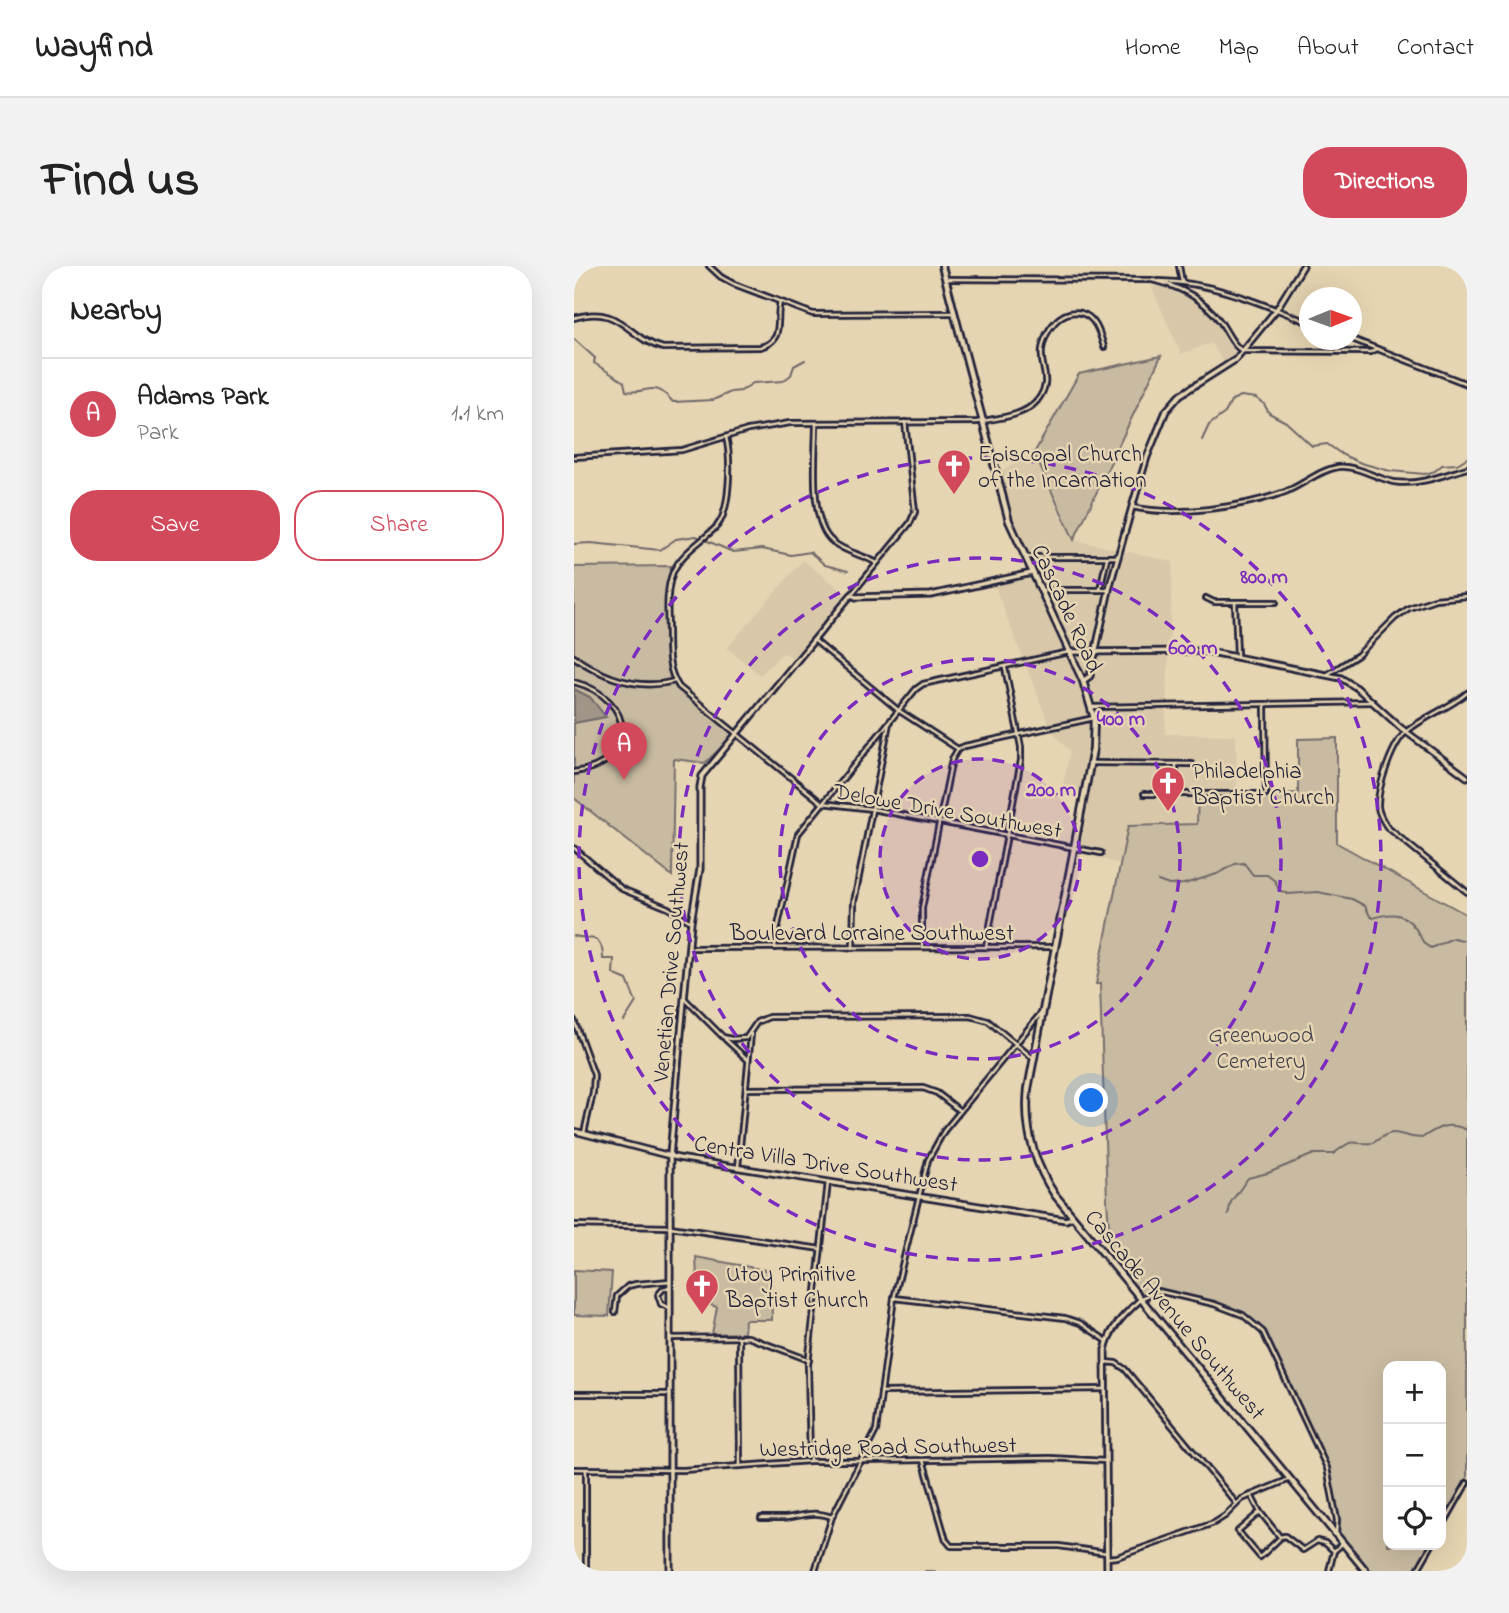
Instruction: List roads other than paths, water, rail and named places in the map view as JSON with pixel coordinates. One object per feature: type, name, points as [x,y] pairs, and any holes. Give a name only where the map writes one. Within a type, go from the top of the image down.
[{"type":"main road","name":"Cascade Road","points":[[942,266],[1009,522],[1083,681],[1094,718],[1091,763],[1034,1056]]},
{"type":"main road","name":"Cascade Avenue Southwest","points":[[1034,1056],[1026,1105],[1030,1144],[1045,1181],[1366,1571]]},
{"type":"street","points":[[709,266],[734,284],[780,303],[821,315],[954,313]]},
{"type":"street","points":[[714,271],[716,266]]},
{"type":"street","points":[[1179,266],[1182,282]]},
{"type":"street","points":[[1083,681],[1090,676],[1108,590],[1147,457],[1170,405],[1180,395],[1226,367],[1243,351],[1276,310],[1303,266]]},
{"type":"street","points":[[945,279],[1182,282],[1226,291],[1299,319]]},
{"type":"street","points":[[1152,280],[1180,288],[1203,302],[1218,318],[1237,348],[1243,351],[1371,352],[1377,349]]},
{"type":"street","points":[[574,318],[588,315],[612,317],[649,342],[663,348],[760,347],[770,344],[777,336],[780,303]]},
{"type":"street","points":[[574,457],[682,450],[769,426],[983,421],[1027,410],[1040,396],[1046,378],[1042,349],[1051,327],[1060,316],[1078,313],[1090,317],[1104,347]]},
{"type":"street","points":[[1362,343],[1467,384]]},
{"type":"street","points":[[905,422],[915,512],[910,523],[851,595],[931,595],[1032,573]]},
{"type":"street","points":[[816,423],[817,500],[821,528],[835,544],[877,563]]},
{"type":"street","points":[[574,657],[600,674],[618,680],[640,683],[675,681],[668,655],[669,584],[681,560],[716,527],[725,512],[728,497],[726,437]]},
{"type":"street","points":[[1132,507],[1184,510],[1236,504],[1285,492],[1327,470],[1340,467],[1353,468],[1403,483],[1467,468]]},
{"type":"street","points":[[1025,556],[1118,557]]},
{"type":"street","points":[[1100,589],[1107,557]]},
{"type":"street","points":[[1040,590],[1108,590]]},
{"type":"street","name":"Venetian Drive Southwest","points":[[670,1571],[670,1155],[691,922],[700,869],[701,781],[705,771],[851,595]]},
{"type":"street","points":[[1327,674],[1358,655],[1395,618],[1409,608],[1435,599],[1467,596]]},
{"type":"street","points":[[1206,598],[1214,603],[1276,601]]},
{"type":"street","points":[[1235,602],[1237,656]]},
{"type":"street","points":[[814,640],[898,710],[958,749]]},
{"type":"street","points":[[775,948],[795,841],[802,827],[898,710],[923,684],[1070,652],[1184,650],[1237,656],[1327,674],[1349,682],[1405,732],[1467,777]]},
{"type":"street","points":[[986,947],[1021,760],[1004,667]]},
{"type":"street","name":"Delowe Drive Southwest","points":[[675,681],[822,803],[872,809],[1101,853]]},
{"type":"street","points":[[574,682],[591,687],[606,696],[620,715],[622,728],[620,741],[610,758],[590,769],[574,772]]},
{"type":"street","points":[[1467,693],[1405,732],[1382,780],[1378,803],[1387,827],[1467,892]]},
{"type":"street","points":[[1092,707],[1373,702]]},
{"type":"street","points":[[1144,794],[1266,794],[1265,705]]},
{"type":"street","points":[[922,947],[922,908],[952,758],[958,749],[1094,718]]},
{"type":"street","points":[[853,948],[854,902],[889,721]]},
{"type":"street","points":[[1091,763],[1192,764]]},
{"type":"street","points":[[1176,764],[1176,794]]},
{"type":"street","points":[[574,848],[622,889],[668,908],[691,922]]},
{"type":"street","name":"Boulevard Lorraine Southwest","points":[[690,948],[1055,947]]},
{"type":"street","points":[[685,999],[748,1060]]},
{"type":"street","points":[[815,1571],[832,1517],[876,1431],[894,1298],[918,1195],[932,1150],[960,1111],[1043,1011]]},
{"type":"street","points":[[738,1167],[751,1034],[757,1023],[769,1017],[970,1016],[988,1021],[1034,1056]]},
{"type":"street","points":[[574,1020],[594,1075],[584,1133]]},
{"type":"street","points":[[723,1037],[739,1039],[751,1034]]},
{"type":"street","points":[[746,1089],[923,1088],[937,1093],[960,1111]]},
{"type":"street","name":"Centra Villa Drive Southwest","points":[[574,1131],[670,1155],[738,1167],[1066,1220],[1073,1217]]},
{"type":"street","points":[[810,1461],[809,1360],[828,1181]]},
{"type":"street","points":[[574,1225],[670,1227],[821,1249]]},
{"type":"street","points":[[615,1312],[617,1296],[628,1286],[670,1281]]},
{"type":"street","points":[[670,1287],[663,1289],[658,1295],[661,1304],[670,1308]]},
{"type":"street","points":[[1107,1571],[1107,1341],[1117,1322],[1141,1299],[1158,1291],[1214,1304],[1243,1315],[1263,1332],[1327,1468],[1337,1520],[1336,1534]]},
{"type":"street","points":[[894,1298],[1065,1318],[1080,1323],[1107,1341]]},
{"type":"street","points":[[739,1337],[740,1466]]},
{"type":"street","points":[[670,1338],[757,1339],[809,1360]]},
{"type":"street","points":[[1105,1362],[1116,1363],[1125,1369],[1236,1503]]},
{"type":"street","points":[[881,1392],[1105,1389]]},
{"type":"street","points":[[574,1394],[670,1394]]},
{"type":"street","name":"Westridge Road Southwest","points":[[574,1469],[670,1471],[810,1461],[1050,1458],[1106,1461]]},
{"type":"street","points":[[923,1460],[946,1540],[951,1546],[1059,1546],[1117,1557],[1214,1523],[1226,1516],[1236,1503],[1290,1479]]},
{"type":"street","points":[[586,1469],[586,1571]]},
{"type":"street","points":[[1446,1520],[1467,1483]]},
{"type":"street","points":[[1251,1495],[1260,1512],[1280,1537]]},
{"type":"street","points":[[1260,1512],[1238,1531],[1259,1557],[1280,1537],[1285,1536],[1303,1550],[1318,1541],[1334,1551]]},
{"type":"street","points":[[761,1518],[788,1518],[807,1513],[832,1517]]},
{"type":"street","points":[[1329,1571],[1334,1551],[1343,1543]]},
{"type":"street","points":[[1417,1571],[1429,1550]]},
{"type":"waterway","points":[[574,339],[595,358],[594,363],[624,382],[626,391],[655,389],[673,402],[713,400],[731,392],[741,391],[753,383],[783,381],[791,375],[794,366],[805,360]]},
{"type":"waterway","points":[[1202,440],[1209,425],[1225,413],[1232,400],[1241,396],[1256,398],[1264,404],[1269,413],[1286,422],[1312,446],[1327,444],[1361,463],[1390,471],[1425,474],[1442,465],[1457,464],[1467,458]]},
{"type":"waterway","points":[[574,544],[591,543],[660,550],[676,539],[696,536],[733,552],[762,549],[791,555],[810,552],[825,565],[848,571]]},
{"type":"waterway","points":[[1158,881],[1169,885],[1184,884],[1244,863],[1253,875],[1267,875],[1275,881],[1279,890],[1288,894],[1318,892],[1352,899],[1365,906],[1373,918],[1388,915],[1406,918],[1424,943],[1431,948],[1453,938],[1467,941]]},
{"type":"waterway","points":[[574,936],[598,941],[603,959],[614,959],[613,974],[627,980],[636,1002],[624,1021]]},
{"type":"waterway","points":[[1228,1215],[1231,1202],[1248,1178],[1268,1173],[1314,1154],[1333,1154],[1349,1143],[1373,1143],[1393,1133],[1422,1138],[1443,1126],[1467,1130]]},
{"type":"waterway","points":[[925,1571],[935,1571]]},
{"type":"place","name":"Episcopal Church of the Incarnation","points":[[954,496]]},
{"type":"place","name":"Adams Park","points":[[624,780]]},
{"type":"place","name":"Philadelphia Baptist Church","points":[[1168,813]]},
{"type":"place","name":"Utoy Primitive Baptist Church","points":[[702,1316]]},
{"type":"park label","name":"Greenwood Cemetery","points":[[1261,1047]]}]
